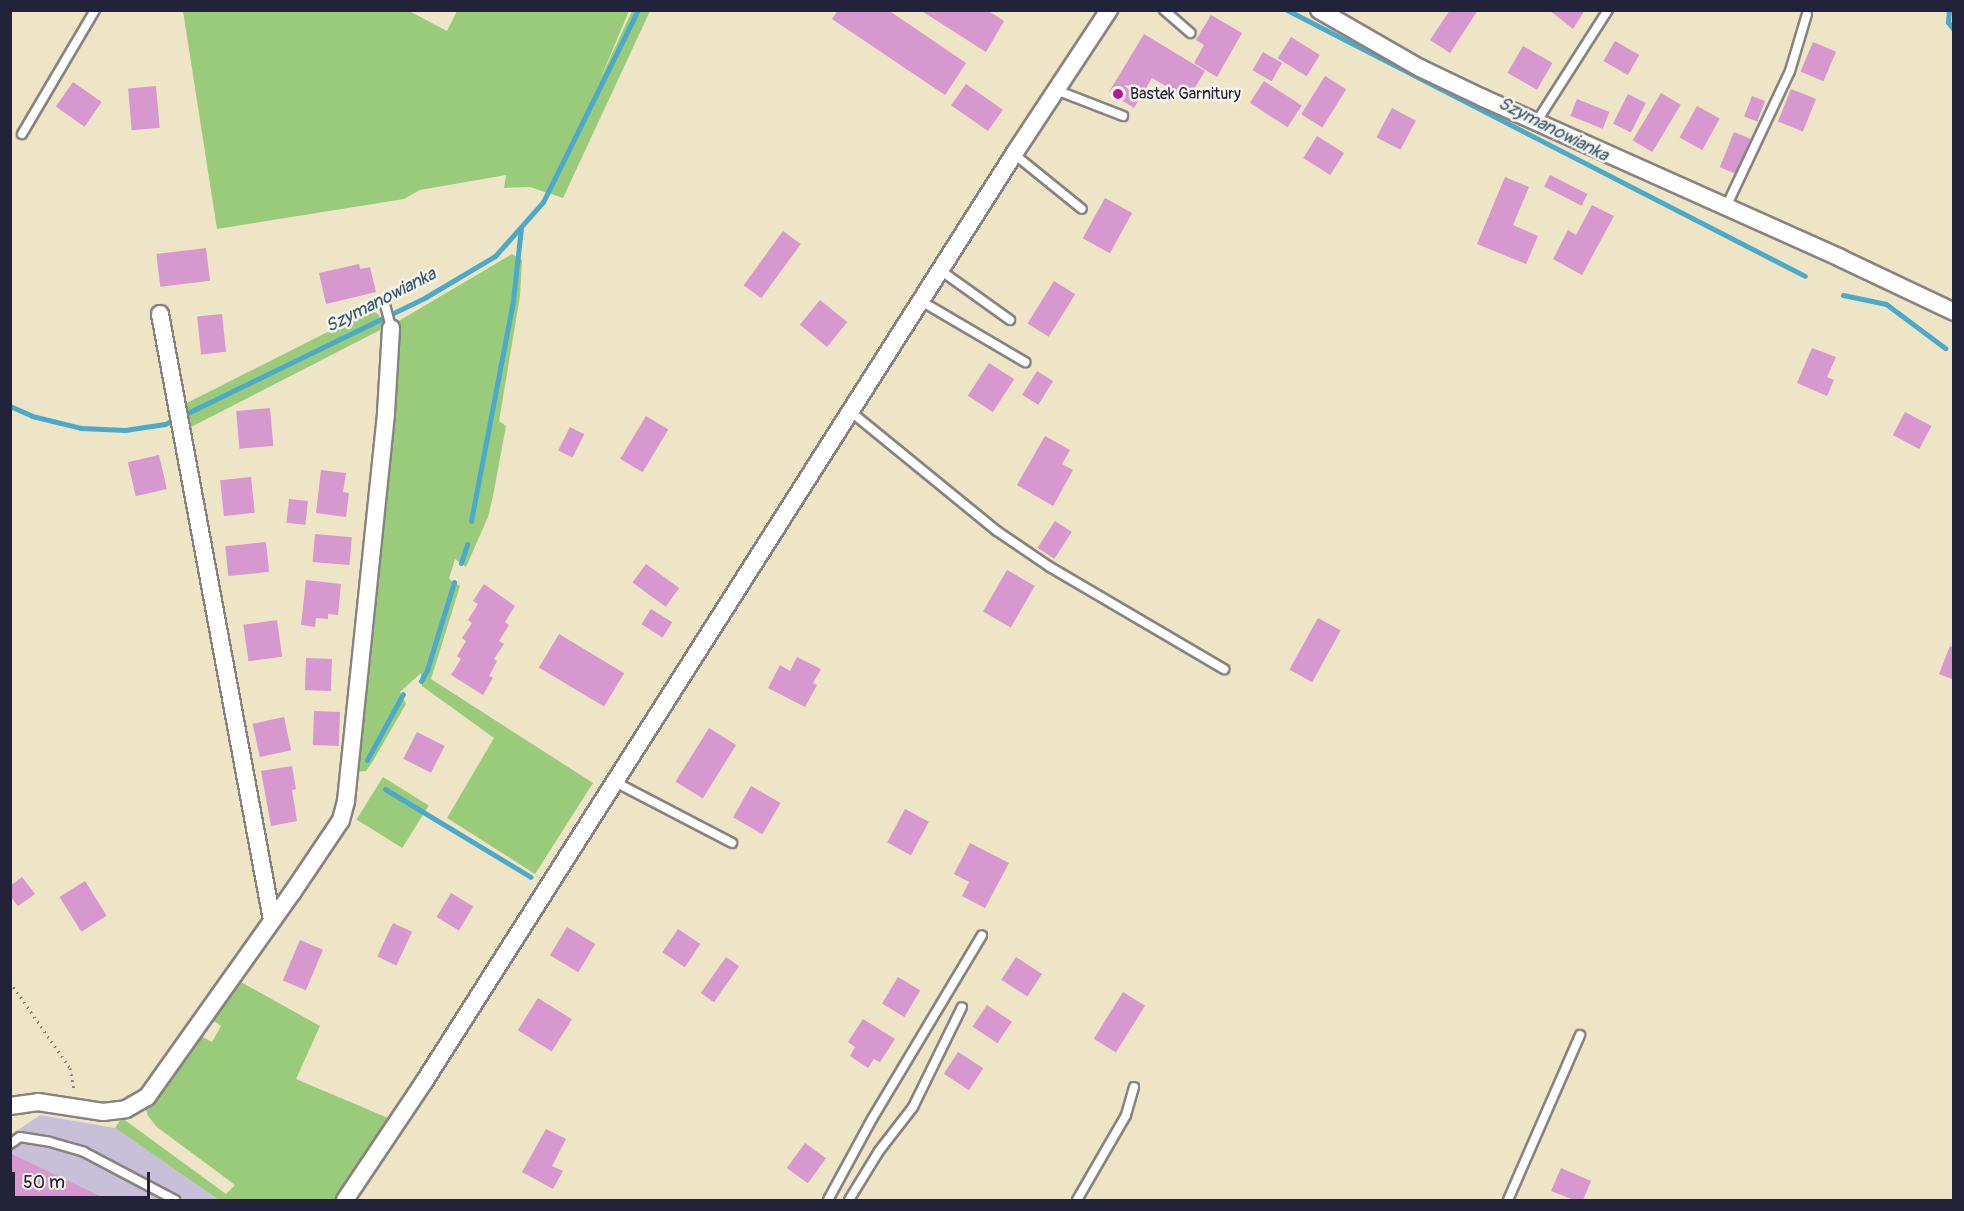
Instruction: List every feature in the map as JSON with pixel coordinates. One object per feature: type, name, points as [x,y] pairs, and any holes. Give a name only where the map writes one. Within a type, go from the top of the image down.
[{"type":"street","points":[[345,1200],[615,782],[1014,154],[1109,10]]},
{"type":"street","points":[[1319,10],[1420,68],[1953,312]]},
{"type":"street","points":[[160,314],[272,920]]},
{"type":"street","points":[[10,1106],[38,1102],[103,1112],[126,1109],[147,1097],[341,820],[346,801],[386,412],[391,328]]},
{"type":"lane","points":[[22,134],[95,10]]},
{"type":"lane","points":[[1164,10],[1190,33]]},
{"type":"lane","points":[[1537,121],[1608,10]]},
{"type":"lane","points":[[1726,207],[1790,71],[1807,14]]},
{"type":"lane","points":[[1056,90],[1123,116]]},
{"type":"lane","points":[[1014,154],[1082,209]]},
{"type":"lane","points":[[940,270],[1010,320]]},
{"type":"lane","points":[[921,301],[1025,362]]},
{"type":"lane","points":[[385,305],[391,328]]},
{"type":"lane","points":[[851,412],[997,531],[1050,567],[1224,669]]},
{"type":"lane","points":[[615,782],[732,843]]},
{"type":"lane","points":[[828,1200],[872,1119],[982,935]]},
{"type":"lane","points":[[849,1200],[879,1151],[913,1107],[962,1007]]},
{"type":"lane","points":[[1508,1200],[1580,1035]]},
{"type":"lane","points":[[1077,1200],[1126,1115],[1134,1087]]},
{"type":"lane","points":[[10,1144],[21,1137],[50,1142],[84,1152],[175,1200]]},
{"type":"path","points":[[10,982],[70,1068],[75,1084],[70,1106]]},
{"type":"shaded area","points":[[40,1115],[115,1128],[219,1200],[11,1200],[11,1135]]},
{"type":"green space","points":[[183,11],[409,11],[447,31],[457,11],[629,11],[599,82],[632,11],[650,11],[563,198],[530,187],[504,188],[506,175],[420,190],[404,199],[217,229]]},
{"type":"green space","points":[[512,254],[522,260],[520,296],[499,421],[506,426],[493,496],[488,517],[466,567],[455,559],[449,579],[460,586],[431,679],[593,783],[535,874],[447,818],[494,738],[422,686],[421,673],[400,692],[406,704],[373,761],[366,771],[355,772],[399,355],[397,322]]},
{"type":"green space","points":[[371,310],[378,314],[384,328],[189,428],[185,404]]},
{"type":"green space","points":[[383,777],[429,806],[402,848],[357,819]]},
{"type":"green space","points":[[239,981],[320,1026],[296,1079],[388,1118],[336,1200],[219,1200],[115,1128],[122,1118],[226,1194],[235,1185],[157,1127],[148,1116],[145,1107],[199,1035],[212,1042],[221,1026],[211,1019]]},
{"type":"building","points":[[838,10],[888,10],[966,63],[945,95],[832,19]]},
{"type":"building","points":[[920,10],[987,10],[1004,21],[986,52]]},
{"type":"building","points":[[1450,10],[1478,10],[1450,53],[1430,40]]},
{"type":"building","points":[[1549,10],[1585,10],[1573,29]]},
{"type":"building","points":[[1211,15],[1242,33],[1217,77],[1194,63],[1204,45],[1196,40]]},
{"type":"building","points":[[1144,34],[1205,71],[1188,99],[1152,78],[1134,108],[1109,92]]},
{"type":"building","points":[[1291,37],[1320,55],[1307,76],[1278,58]]},
{"type":"building","points":[[1615,41],[1639,55],[1628,75],[1604,61]]},
{"type":"building","points":[[1813,42],[1836,52],[1824,81],[1800,71]]},
{"type":"building","points":[[1523,46],[1552,63],[1537,90],[1508,73]]},
{"type":"building","points":[[1263,52],[1282,63],[1272,81],[1252,70]]},
{"type":"building","points":[[1325,76],[1346,89],[1322,127],[1301,114]]},
{"type":"building","points":[[1264,81],[1302,106],[1288,127],[1250,103]]},
{"type":"building","points":[[73,82],[102,102],[84,127],[56,107]]},
{"type":"building","points":[[966,84],[1003,110],[988,131],[951,105]]},
{"type":"building","points":[[156,86],[160,128],[132,130],[128,88]]},
{"type":"building","points":[[1791,89],[1816,99],[1803,132],[1778,121]]},
{"type":"building","points":[[1661,93],[1681,105],[1652,152],[1633,140]]},
{"type":"building","points":[[1628,94],[1646,103],[1631,132],[1613,123]]},
{"type":"building","points":[[1752,96],[1765,101],[1757,122],[1744,117]]},
{"type":"building","points":[[1577,99],[1609,112],[1603,129],[1570,116]]},
{"type":"building","points":[[1697,106],[1720,119],[1702,150],[1680,137]]},
{"type":"building","points":[[1392,108],[1416,121],[1400,150],[1377,137]]},
{"type":"building","points":[[1734,132],[1751,139],[1736,174],[1720,167]]},
{"type":"building","points":[[1317,136],[1344,153],[1330,175],[1303,158]]},
{"type":"building","points":[[1550,175],[1587,194],[1582,206],[1544,187]]},
{"type":"building","points":[[1505,177],[1529,187],[1513,225],[1538,236],[1526,264],[1477,244]]},
{"type":"building","points":[[1105,198],[1132,213],[1110,253],[1083,238]]},
{"type":"building","points":[[1592,205],[1614,216],[1582,275],[1553,259],[1568,230],[1576,235]]},
{"type":"building","points":[[783,231],[801,244],[761,298],[744,285]]},
{"type":"building","points":[[206,248],[210,281],[160,287],[156,254]]},
{"type":"building","points":[[359,264],[360,269],[370,267],[376,292],[326,304],[319,273]]},
{"type":"building","points":[[1054,281],[1075,294],[1049,337],[1028,323]]},
{"type":"building","points":[[820,300],[847,322],[827,347],[800,325]]},
{"type":"building","points":[[222,314],[226,352],[201,354],[197,317]]},
{"type":"building","points":[[1812,348],[1836,357],[1827,377],[1834,380],[1827,396],[1797,383]]},
{"type":"building","points":[[989,363],[1014,379],[993,412],[968,396]]},
{"type":"building","points":[[1037,371],[1053,381],[1038,405],[1022,395]]},
{"type":"building","points":[[270,408],[273,446],[239,449],[236,411]]},
{"type":"building","points":[[1905,412],[1931,426],[1919,449],[1893,435]]},
{"type":"building","points":[[646,416],[668,429],[643,472],[620,459]]},
{"type":"building","points":[[570,427],[584,434],[572,457],[558,450]]},
{"type":"building","points":[[1045,436],[1070,450],[1062,464],[1073,470],[1053,506],[1017,485]]},
{"type":"building","points":[[159,455],[167,489],[136,496],[128,462]]},
{"type":"building","points":[[321,470],[346,473],[343,492],[349,493],[346,517],[316,513]]},
{"type":"building","points":[[251,477],[255,513],[224,516],[220,480]]},
{"type":"building","points":[[289,499],[308,501],[305,525],[286,523]]},
{"type":"building","points":[[1055,521],[1072,532],[1054,559],[1038,548]]},
{"type":"building","points":[[315,534],[352,537],[349,565],[313,562]]},
{"type":"building","points":[[266,542],[269,572],[228,576],[225,546]]},
{"type":"building","points":[[646,564],[679,588],[666,607],[632,583]]},
{"type":"building","points":[[1007,570],[1035,586],[1011,628],[983,612]]},
{"type":"building","points":[[306,580],[341,584],[338,615],[328,614],[328,619],[316,618],[315,627],[301,625]]},
{"type":"building","points":[[484,584],[515,606],[505,622],[509,625],[499,641],[504,644],[494,659],[497,661],[489,676],[493,678],[483,695],[451,675],[461,659],[457,656],[466,641],[462,638],[472,623],[468,620],[478,604],[473,601]]},
{"type":"building","points":[[651,609],[672,622],[663,638],[641,624]]},
{"type":"building","points":[[1318,618],[1341,631],[1312,682],[1289,670]]},
{"type":"building","points":[[277,620],[282,657],[248,661],[243,625]]},
{"type":"building","points":[[559,634],[624,673],[604,707],[539,667]]},
{"type":"building","points":[[1950,646],[1954,647],[1954,680],[1939,674]]},
{"type":"building","points":[[797,657],[821,669],[813,683],[817,685],[805,707],[768,688],[780,665],[790,671]]},
{"type":"building","points":[[306,658],[332,659],[331,691],[305,690]]},
{"type":"building","points":[[314,711],[340,712],[339,746],[313,745]]},
{"type":"building","points":[[284,717],[291,750],[260,757],[253,724]]},
{"type":"building","points":[[709,728],[736,745],[703,798],[676,781]]},
{"type":"building","points":[[417,732],[445,746],[431,773],[403,759]]},
{"type":"building","points":[[292,766],[296,789],[292,790],[297,821],[271,826],[261,771]]},
{"type":"building","points":[[751,786],[780,803],[762,834],[733,817]]},
{"type":"building","points":[[905,809],[929,822],[911,855],[887,843]]},
{"type":"building","points":[[970,843],[1009,863],[985,908],[962,896],[969,882],[954,874]]},
{"type":"building","points":[[22,877],[35,894],[18,906],[10,896],[10,886]]},
{"type":"building","points":[[85,881],[107,916],[81,932],[60,897]]},
{"type":"building","points":[[451,893],[473,906],[459,930],[437,917]]},
{"type":"building","points":[[393,923],[412,932],[396,965],[377,957]]},
{"type":"building","points":[[567,927],[595,944],[578,972],[550,955]]},
{"type":"building","points":[[678,929],[700,944],[685,967],[662,952]]},
{"type":"building","points":[[300,940],[323,950],[306,990],[283,981]]},
{"type":"building","points":[[726,957],[739,966],[714,1002],[701,993]]},
{"type":"building","points":[[1016,957],[1042,974],[1027,997],[1001,980]]},
{"type":"building","points":[[898,977],[920,990],[904,1017],[882,1004]]},
{"type":"building","points":[[1123,992],[1145,1006],[1116,1052],[1094,1039]]},
{"type":"building","points":[[538,998],[572,1019],[552,1051],[518,1030]]},
{"type":"building","points":[[987,1005],[1012,1022],[997,1043],[972,1027]]},
{"type":"building","points":[[863,1019],[895,1039],[880,1062],[874,1059],[868,1068],[850,1056],[855,1047],[848,1042]]},
{"type":"building","points":[[958,1052],[983,1068],[969,1090],[944,1074]]},
{"type":"building","points":[[546,1129],[566,1139],[552,1166],[563,1171],[553,1189],[522,1172]]},
{"type":"building","points":[[805,1143],[826,1158],[808,1183],[787,1168]]},
{"type":"building","points":[[10,1153],[108,1200],[10,1200]]},
{"type":"building","points":[[1561,1168],[1591,1181],[1583,1200],[1574,1200],[1551,1191]]},
{"type":"waterway","name":"Szymanowianka","points":[[10,406],[32,416],[81,428],[125,430],[165,424],[426,297],[495,256],[543,202],[638,10]]},
{"type":"waterway","name":"Szymanowianka","points":[[1287,10],[1805,276]]},
{"type":"waterway","points":[[1949,10],[1948,22],[1954,30]]},
{"type":"waterway","points":[[471,521],[513,300],[521,227]]},
{"type":"waterway","name":"Szymanowianka","points":[[1843,295],[1886,304],[1945,348]]},
{"type":"waterway","points":[[461,563],[467,544]]},
{"type":"waterway","points":[[421,681],[427,670],[454,582]]},
{"type":"waterway","points":[[367,760],[403,694]]},
{"type":"waterway","points":[[385,789],[531,877]]},
{"type":"place","name":"Bastek Garnitury","points":[[1118,94]]}]
